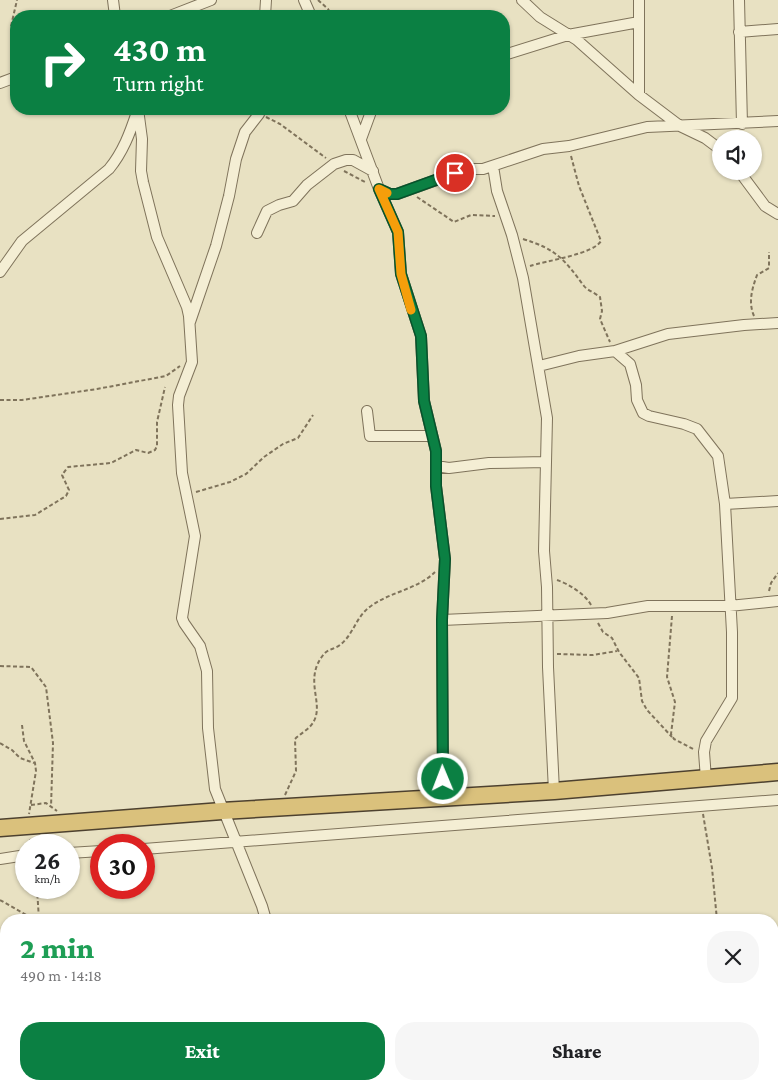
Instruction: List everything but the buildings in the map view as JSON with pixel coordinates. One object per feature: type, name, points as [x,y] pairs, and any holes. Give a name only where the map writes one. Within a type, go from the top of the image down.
[{"type":"highway","points":[[0,828],[222,811],[554,791],[778,772]]},
{"type":"street","points":[[185,10],[210,0]]},
{"type":"street","points":[[522,0],[529,8],[577,40],[639,95],[680,126],[712,143]]},
{"type":"street","points":[[639,95],[640,0]]},
{"type":"street","points":[[738,0],[742,124]]},
{"type":"street","points":[[510,53],[568,35],[639,22]]},
{"type":"street","points":[[739,32],[778,30]]},
{"type":"street","points":[[0,272],[22,242],[109,169],[119,157],[127,141],[136,115]]},
{"type":"street","points":[[139,115],[142,139],[141,171],[143,182],[157,237],[187,307],[192,354],[190,371],[179,396],[178,405],[182,473],[195,540],[182,618],[200,646],[208,670],[208,728],[213,782],[222,811],[264,914]]},
{"type":"street","points":[[188,327],[216,246],[244,132],[257,115]]},
{"type":"street","points":[[351,115],[379,189],[398,232],[401,274],[421,336],[424,401],[436,451],[445,559],[442,620],[444,798]]},
{"type":"street","points":[[361,139],[370,115]]},
{"type":"street","points":[[379,189],[390,194],[397,194],[467,169],[483,169],[543,149],[569,146],[647,127],[778,121]]},
{"type":"street","points":[[257,233],[267,211],[295,200],[307,185],[334,164],[353,160],[373,171]]},
{"type":"street","points":[[493,166],[497,190],[512,235],[520,269],[547,418],[544,551],[547,580],[547,653],[554,791]]},
{"type":"street","points":[[746,180],[765,206],[778,214]]},
{"type":"street","points":[[539,366],[579,356],[615,351],[668,334],[719,327],[778,324]]},
{"type":"street","points":[[615,351],[627,360],[632,367],[637,400],[643,413],[697,429],[719,457],[724,504],[732,632],[732,698],[706,741],[704,755],[706,779]]},
{"type":"street","points":[[366,411],[370,436],[431,436]]},
{"type":"street","points":[[436,466],[449,468],[489,464],[546,462]]},
{"type":"street","points":[[724,504],[778,501]]},
{"type":"street","points":[[442,620],[524,617],[672,606],[729,606],[778,601]]},
{"type":"street","points":[[155,848],[778,800]]},
{"type":"street","points":[[0,859],[15,857]]},
{"type":"path","points":[[318,0],[329,10]]},
{"type":"path","points":[[266,115],[334,164],[379,189]]},
{"type":"path","points":[[520,269],[596,247],[601,241],[579,186],[569,146]]},
{"type":"path","points":[[416,196],[454,222],[471,215],[505,215]]},
{"type":"path","points":[[512,235],[550,249],[576,272],[584,286],[600,297],[602,310],[600,319],[615,351]]},
{"type":"path","points":[[757,325],[749,302],[756,277],[769,268],[769,252]]},
{"type":"path","points":[[0,400],[22,400],[97,390],[166,376],[174,372],[192,354]]},
{"type":"path","points":[[0,519],[35,515],[66,496],[69,490],[62,475],[68,467],[111,463],[136,450],[148,453],[155,450],[157,446],[157,422],[165,387]]},
{"type":"path","points":[[187,495],[230,482],[246,474],[264,457],[283,444],[298,438],[313,414]]},
{"type":"path","points":[[274,808],[287,792],[296,771],[295,739],[308,729],[315,719],[314,675],[323,655],[340,645],[353,631],[361,615],[371,606],[433,575],[445,559]]},
{"type":"path","points":[[763,602],[769,594],[771,583],[778,573]]},
{"type":"path","points":[[547,580],[558,580],[570,586],[587,599],[603,632],[612,638],[618,651],[639,678],[642,701],[646,710],[672,737],[704,755]]},
{"type":"path","points":[[672,606],[667,677],[675,702],[672,737]]},
{"type":"path","points":[[547,653],[593,655],[618,651]]},
{"type":"path","points":[[0,666],[28,666],[34,670],[46,687],[53,743],[51,806]]},
{"type":"path","points":[[22,725],[24,741],[35,764],[36,771],[28,826]]},
{"type":"path","points":[[0,743],[12,750],[20,758],[35,764]]},
{"type":"path","points":[[31,805],[46,803],[74,822]]},
{"type":"path","points":[[701,805],[708,836],[716,914]]},
{"type":"path","points":[[37,899],[38,914]]},
{"type":"path","points":[[0,900],[24,914]]},
{"type":"slow traffic","points":[[387,193],[379,189],[398,232],[401,274],[411,310]]},
{"type":"route","points":[[443,779],[442,620],[445,559],[436,486],[436,451],[424,401],[421,336],[409,304],[401,274],[398,232],[379,189],[394,195],[455,173]]}]
